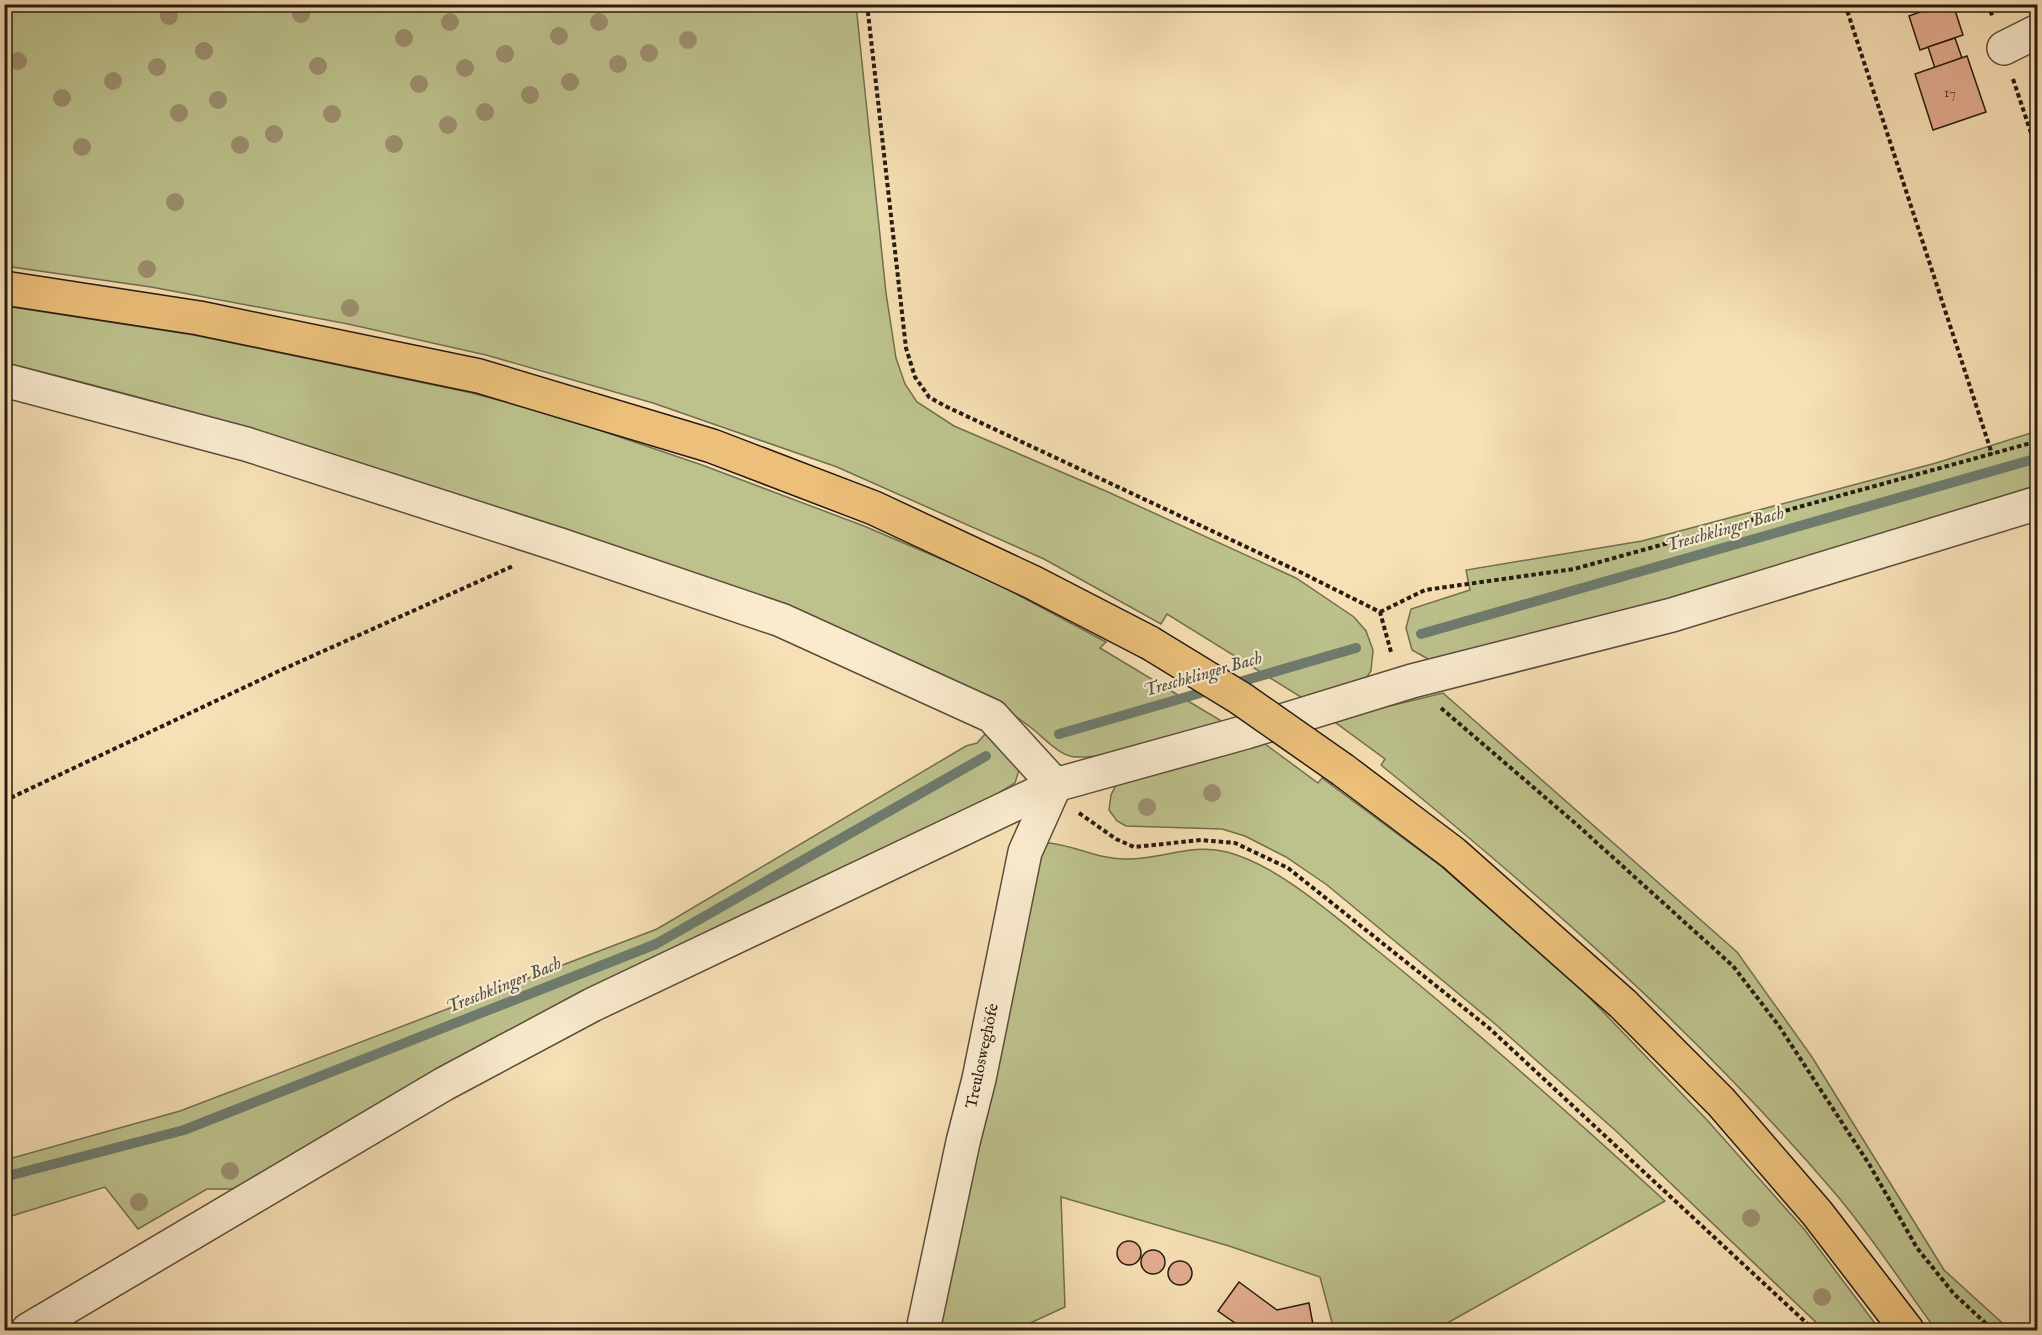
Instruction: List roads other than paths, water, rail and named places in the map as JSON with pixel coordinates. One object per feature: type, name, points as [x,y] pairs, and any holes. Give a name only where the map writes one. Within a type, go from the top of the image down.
[{"type":"main road","points":[[4,288],[199,318],[479,376],[712,446],[874,508],[1032,582],[1150,643],[1240,698],[1343,770],[1453,853],[1623,1004],[1721,1102],[1802,1196],[1907,1330]]},
{"type":"street","points":[[2008,61],[2037,31]]},
{"type":"street","points":[[4,380],[246,444],[560,545],[781,620],[992,716],[1055,785]]},
{"type":"street","points":[[28,1330],[415,1101],[581,1011],[1055,785],[1246,732],[1406,682],[1672,615],[2037,503]]},
{"type":"street","name":"Treulosweghöfe","points":[[923,1330],[963,1142],[979,1079],[1025,852],[1055,785]]},
{"type":"waterway","name":"Treschklinger Bach","points":[[1421,634],[2038,458]]},
{"type":"waterway","name":"Treschklinger Bach","points":[[1229,685],[1356,648]]},
{"type":"waterway","name":"Treschklinger Bach","points":[[1059,734],[1214,689]]},
{"type":"waterway","name":"Treschklinger Bach","points":[[4,1177],[184,1130],[656,944],[986,756]]}]
